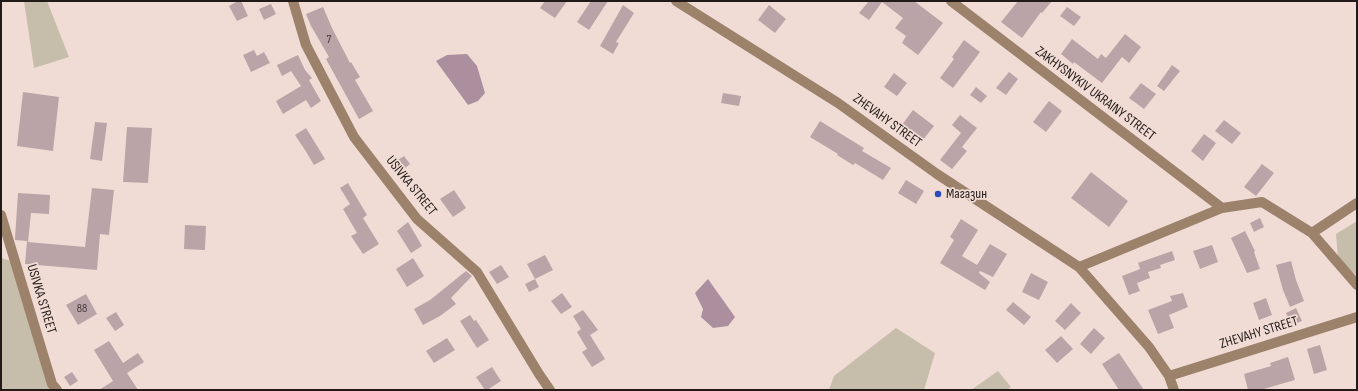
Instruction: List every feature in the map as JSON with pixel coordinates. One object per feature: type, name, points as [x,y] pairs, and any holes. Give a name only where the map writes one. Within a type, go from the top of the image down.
[{"type":"street","name":"USIVKA STREET","points":[[293,1],[306,45],[354,137],[418,219],[476,272],[550,390]]},
{"type":"street","name":"ZHEVAHY STREET","points":[[676,1],[838,103],[937,174],[1079,268],[1148,347],[1169,376],[1174,390]]},
{"type":"street","name":"ZAKHYSNYKIV UKRAINY STREET","points":[[951,1],[1222,208]]},
{"type":"street","points":[[1079,268],[1222,208],[1262,202],[1312,233],[1357,285]]},
{"type":"street","points":[[1312,233],[1357,203]]},
{"type":"street","name":"USIVKA STREET","points":[[1,216],[52,384],[57,390]]},
{"type":"street","name":"ZHEVAHY STREET","points":[[1169,376],[1357,317]]},
{"type":"shaded area","points":[[24,1],[47,1],[69,57],[34,68]]},
{"type":"shaded area","points":[[467,54],[477,66],[485,93],[478,101],[468,105],[436,61],[447,55]]},
{"type":"shaded area","points":[[1357,221],[1357,276],[1338,258],[1336,234]]},
{"type":"shaded area","points":[[1,258],[15,262],[57,390],[1,390]]},
{"type":"shaded area","points":[[708,279],[735,317],[728,326],[713,328],[701,317],[703,309],[695,293]]},
{"type":"shaded area","points":[[896,328],[935,353],[924,390],[829,390],[834,376]]},
{"type":"shaded area","points":[[998,371],[1011,387],[1007,390],[971,390]]},
{"type":"building","points":[[241,1],[248,16],[237,21],[229,6]]},
{"type":"building","points":[[545,1],[567,1],[555,18],[540,8]]},
{"type":"building","points":[[591,1],[608,1],[589,30],[577,22]]},
{"type":"building","points":[[869,1],[914,1],[943,23],[918,55],[902,43],[906,36],[895,28],[903,18],[882,2],[869,20],[859,13]]},
{"type":"building","points":[[1018,1],[1052,1],[1042,13],[1041,12],[1022,38],[1001,22]]},
{"type":"building","points":[[271,4],[276,14],[264,20],[259,9]]},
{"type":"building","points":[[623,5],[634,13],[616,42],[619,43],[613,54],[600,46]]},
{"type":"building","points":[[769,5],[786,19],[775,33],[758,20]]},
{"type":"building","points":[[323,7],[350,63],[351,62],[360,77],[355,80],[373,111],[359,119],[326,59],[329,57],[311,26],[306,14]]},
{"type":"building","points":[[1067,7],[1081,17],[1074,26],[1060,16]]},
{"type":"building","points":[[1125,34],[1141,47],[1129,63],[1122,57],[1102,83],[1074,62],[1073,64],[1061,54],[1072,39],[1098,59],[1101,54],[1106,58]]},
{"type":"building","points":[[964,40],[980,52],[953,88],[940,78],[954,59],[952,57]]},
{"type":"building","points":[[254,50],[257,56],[264,52],[270,63],[251,72],[243,55]]},
{"type":"building","points":[[298,55],[305,70],[312,78],[309,80],[321,101],[311,108],[306,100],[283,114],[276,101],[301,86],[291,71],[282,76],[277,65]]},
{"type":"building","points":[[1172,65],[1180,71],[1164,91],[1157,86]]},
{"type":"building","points":[[1009,72],[1018,79],[1006,95],[996,88]]},
{"type":"building","points":[[894,73],[907,83],[897,96],[884,87]]},
{"type":"building","points":[[1141,83],[1156,94],[1144,109],[1129,98]]},
{"type":"building","points":[[976,87],[987,96],[981,103],[970,95]]},
{"type":"building","points":[[23,92],[59,97],[53,151],[17,146]]},
{"type":"building","points":[[723,93],[741,96],[739,106],[721,103]]},
{"type":"building","points":[[1049,101],[1062,111],[1046,132],[1033,122]]},
{"type":"building","points":[[913,110],[934,126],[922,141],[901,126]]},
{"type":"building","points":[[960,115],[977,128],[962,147],[967,151],[952,169],[940,160],[961,133],[952,125]]},
{"type":"building","points":[[1224,120],[1241,133],[1232,144],[1215,131]]},
{"type":"building","points":[[820,121],[864,148],[862,151],[891,168],[883,180],[855,163],[853,165],[810,137]]},
{"type":"building","points":[[95,122],[107,123],[102,161],[90,159]]},
{"type":"building","points":[[127,127],[152,128],[148,183],[123,182]]},
{"type":"building","points":[[306,128],[325,159],[314,165],[295,135]]},
{"type":"building","points":[[1204,134],[1216,143],[1203,161],[1191,151]]},
{"type":"building","points":[[404,156],[410,164],[399,173],[392,164]]},
{"type":"building","points":[[1262,164],[1274,173],[1256,196],[1244,187]]},
{"type":"building","points":[[1091,172],[1128,201],[1109,227],[1071,198]]},
{"type":"building","points":[[906,180],[924,191],[916,204],[898,193]]},
{"type":"building","points":[[348,183],[367,215],[363,218],[379,244],[363,254],[351,236],[357,233],[343,209],[350,204],[340,188]]},
{"type":"building","points":[[92,188],[114,190],[109,235],[100,234],[97,270],[25,264],[27,241],[15,240],[18,193],[50,195],[49,214],[31,213],[28,242],[85,247]]},
{"type":"building","points":[[454,190],[466,208],[453,217],[440,199]]},
{"type":"building","points":[[1260,218],[1264,227],[1254,232],[1250,223]]},
{"type":"building","points":[[961,219],[978,230],[962,256],[977,265],[990,244],[1007,254],[993,277],[980,271],[979,273],[990,282],[985,290],[940,263],[954,240],[950,237]]},
{"type":"building","points":[[408,222],[422,246],[411,253],[397,231]]},
{"type":"building","points":[[185,225],[206,226],[205,250],[184,249]]},
{"type":"building","points":[[1245,231],[1255,251],[1254,252],[1260,269],[1247,273],[1231,238]]},
{"type":"building","points":[[1212,245],[1218,262],[1200,269],[1193,251]]},
{"type":"building","points":[[1172,251],[1175,260],[1160,265],[1161,268],[1148,272],[1150,278],[1137,283],[1140,291],[1129,295],[1122,276],[1140,269],[1138,263]]},
{"type":"building","points":[[545,255],[553,270],[535,279],[527,264]]},
{"type":"building","points":[[413,258],[424,276],[407,287],[396,269]]},
{"type":"building","points":[[1291,261],[1304,301],[1290,307],[1283,290],[1276,265]]},
{"type":"building","points":[[501,265],[509,277],[497,284],[489,272]]},
{"type":"building","points":[[466,271],[472,276],[451,298],[456,304],[440,316],[423,325],[414,309],[430,300]]},
{"type":"building","points":[[1031,273],[1048,282],[1039,300],[1022,292]]},
{"type":"building","points":[[535,279],[539,287],[529,292],[525,284]]},
{"type":"building","points":[[562,293],[572,307],[561,314],[551,301]]},
{"type":"building","points":[[1183,293],[1188,307],[1169,315],[1174,328],[1158,334],[1148,310],[1172,301],[1170,296]]},
{"type":"building","points":[[86,294],[97,314],[78,325],[66,305]]},
{"type":"building","points":[[1266,298],[1272,315],[1259,320],[1253,303]]},
{"type":"building","points":[[1013,302],[1031,317],[1024,325],[1006,310]]},
{"type":"building","points":[[1071,303],[1081,313],[1065,330],[1055,321]]},
{"type":"building","points":[[1296,308],[1302,321],[1292,325],[1286,313]]},
{"type":"building","points":[[583,310],[598,330],[590,335],[605,359],[592,367],[582,352],[587,349],[577,332],[581,329],[573,316]]},
{"type":"building","points":[[116,312],[124,325],[115,331],[106,318]]},
{"type":"building","points":[[470,315],[474,321],[476,320],[489,340],[477,348],[460,321]]},
{"type":"building","points":[[1094,328],[1105,338],[1091,354],[1080,344]]},
{"type":"building","points":[[1061,336],[1073,349],[1057,363],[1045,350]]},
{"type":"building","points":[[447,338],[455,350],[434,363],[426,351]]},
{"type":"building","points":[[109,341],[123,363],[138,353],[144,362],[127,373],[138,390],[99,390],[113,381],[94,350]]},
{"type":"building","points":[[1320,345],[1327,370],[1314,374],[1307,349]]},
{"type":"building","points":[[1119,353],[1144,390],[1119,390],[1102,364]]},
{"type":"building","points":[[1288,357],[1295,380],[1260,390],[1248,390],[1244,374],[1271,366],[1270,363]]},
{"type":"building","points":[[492,367],[501,381],[485,390],[476,377]]},
{"type":"building","points":[[72,372],[78,381],[70,386],[64,377]]},
{"type":"place","name":"Магазин","points":[[938,194]]}]
